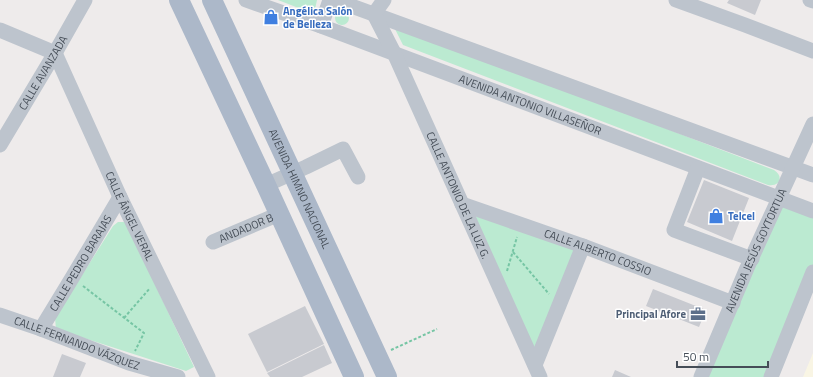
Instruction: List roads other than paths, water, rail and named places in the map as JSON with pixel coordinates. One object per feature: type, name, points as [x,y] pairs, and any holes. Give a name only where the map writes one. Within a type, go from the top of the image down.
[{"type":"main road","points":[[179,0],[354,377]]},
{"type":"main road","name":"AVENIDA HIMNO NACIONAL","points":[[215,2],[292,173],[387,377]]},
{"type":"street","name":"CALLE AVANZADA","points":[[0,145],[85,0]]},
{"type":"street","name":"AVENIDA ANTONIO VILLASEÑOR","points":[[246,0],[394,53],[813,211]]},
{"type":"street","points":[[321,26],[330,0]]},
{"type":"street","points":[[335,0],[813,175]]},
{"type":"street","points":[[374,14],[384,0]]},
{"type":"street","points":[[685,2],[813,51]]},
{"type":"street","name":"CALLE ANTONIO DE LA LUZ G.","points":[[374,14],[394,53],[537,371]]},
{"type":"street","points":[[0,30],[55,53]]},
{"type":"street","name":"CALLE ÁNGEL VERAL","points":[[55,53],[120,197],[208,377]]},
{"type":"street","name":"AVENIDA JESÚS GOYTORTUA","points":[[701,377],[733,303],[745,257],[779,198],[813,124]]},
{"type":"street","points":[[266,185],[343,149],[358,177]]},
{"type":"street","points":[[698,168],[674,230],[745,257]]},
{"type":"street","name":"CALLE PEDRO BARAJAS","points":[[41,328],[120,197]]},
{"type":"street","name":"CALLE ALBERTO COSSIO","points":[[462,204],[583,246],[733,303]]},
{"type":"street","name":"ANDADOR B","points":[[213,242],[279,214]]},
{"type":"street","points":[[537,371],[559,305],[583,246]]},
{"type":"street","points":[[771,377],[813,272]]},
{"type":"street","name":"CALLE FERNANDO VÁZQUEZ","points":[[0,315],[41,328],[129,363],[178,377]]},
{"type":"place","name":"Angélica Salón de Belleza","points":[[271,17]]},
{"type":"place","name":"Telcel","points":[[716,216]]},
{"type":"place","name":"Principal Afore","points":[[698,314]]}]
